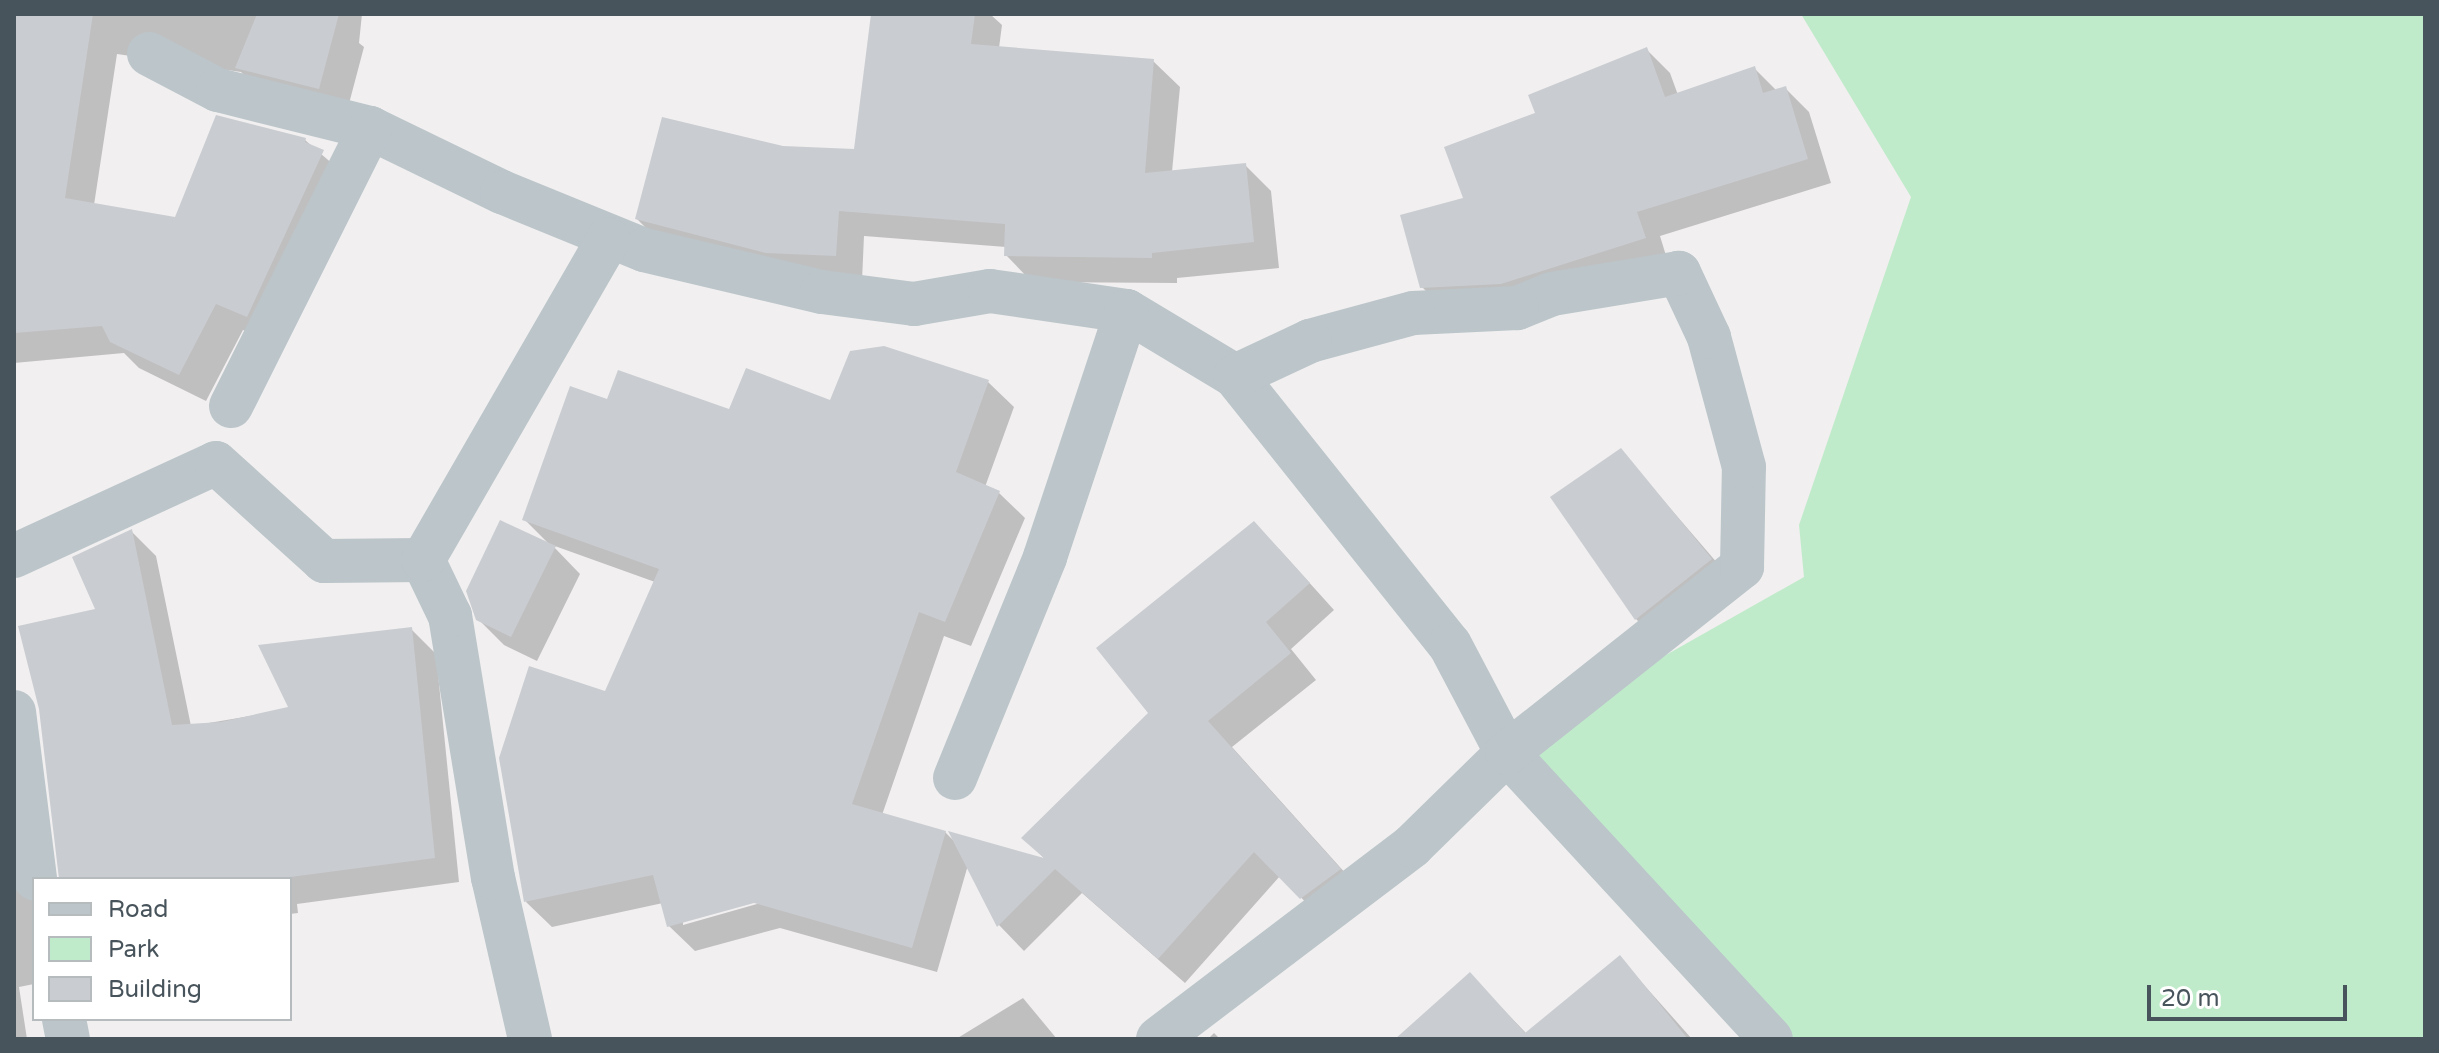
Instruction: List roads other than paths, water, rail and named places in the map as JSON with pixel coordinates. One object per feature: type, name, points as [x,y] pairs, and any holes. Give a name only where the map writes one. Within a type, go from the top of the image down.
[{"type":"street","points":[[149,54],[218,90],[370,128],[608,239],[822,292],[914,304],[990,291],[1127,311],[1235,376],[1450,645],[1507,753],[1771,1039]]},
{"type":"street","points":[[231,406],[370,128]]},
{"type":"street","points":[[423,560],[608,239]]},
{"type":"street","points":[[1158,1039],[1412,846],[1507,753],[1742,567],[1744,467],[1709,337],[1679,273],[1552,294],[1517,308],[1413,313],[1310,341],[1235,376]]},
{"type":"street","points":[[955,778],[1045,557],[1127,311]]},
{"type":"street","points":[[14,556],[216,463],[324,561],[423,560]]},
{"type":"street","points":[[423,560],[450,616],[493,878],[530,1039]]},
{"type":"street","points":[[14,712],[35,877]]}]
